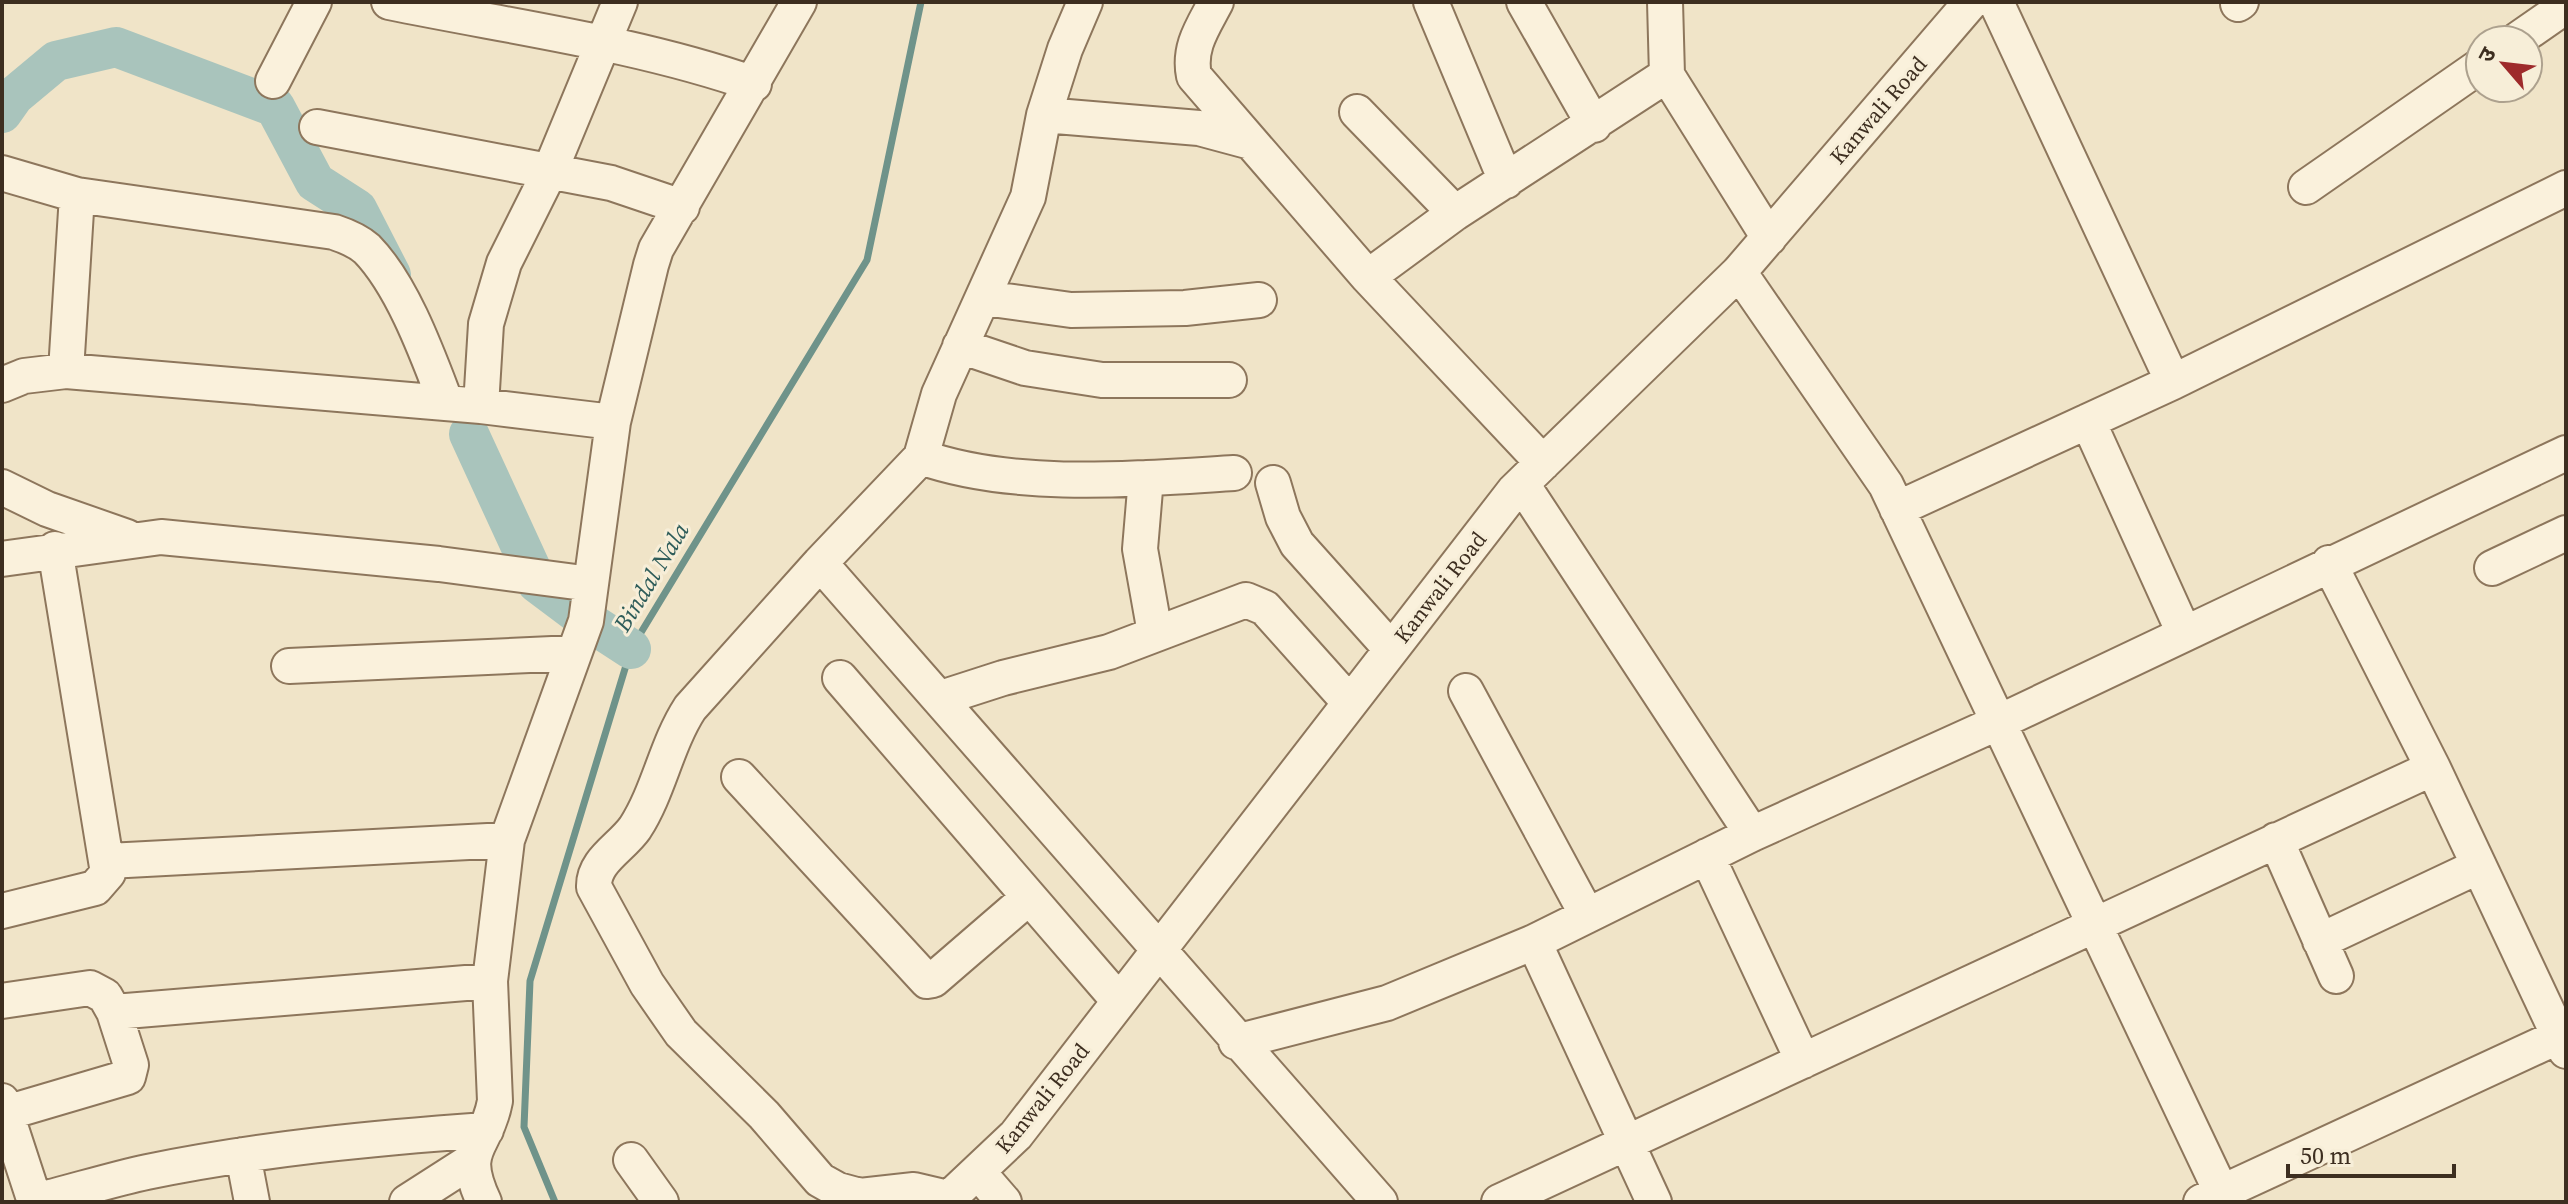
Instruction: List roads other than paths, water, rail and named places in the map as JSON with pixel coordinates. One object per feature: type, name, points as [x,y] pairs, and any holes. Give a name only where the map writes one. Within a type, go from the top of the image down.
[{"type":"street","points":[[273,81],[314,2]]},
{"type":"street","points":[[389,2],[472,10],[697,64],[754,84]]},
{"type":"street","points":[[481,406],[486,324],[493,300],[518,232],[550,171],[620,2]]},
{"type":"street","points":[[407,1202],[471,1161],[486,1130],[495,1101],[490,981],[507,840],[586,621],[613,422],[656,249],[799,2]]},
{"type":"street","points":[[947,1200],[914,1190],[860,1196],[838,1190],[820,1180],[764,1115],[681,1033],[647,984],[594,887],[593,875],[623,844],[637,824],[679,725],[690,708],[820,563],[921,457],[939,394],[1028,197],[1044,115],[1065,49],[1085,2]]},
{"type":"street","points":[[1216,2],[1194,43],[1191,61],[1194,76],[1368,277],[1532,474],[1752,834]]},
{"type":"street","points":[[1431,2],[1506,181]]},
{"type":"street","points":[[1524,2],[1594,125]]},
{"type":"street","points":[[1665,2],[1667,75],[1769,238]]},
{"type":"street","points":[[1996,2],[2173,382]]},
{"type":"street","name":"Kanwali Road","points":[[947,1200],[1016,1135],[1391,649],[1532,474],[1739,272],[1964,5]]},
{"type":"street","points":[[2544,24],[2564,13]]},
{"type":"street","points":[[1368,277],[1455,213],[1667,75]]},
{"type":"street","points":[[2306,187],[2464,77]]},
{"type":"street","points":[[1357,112],[1455,213]]},
{"type":"street","points":[[1044,115],[1199,128],[1251,142]]},
{"type":"street","points":[[317,127],[611,183],[682,207]]},
{"type":"street","points":[[2,173],[77,195],[334,232],[353,239],[367,249],[391,284],[427,353],[446,403]]},
{"type":"street","points":[[1897,509],[2173,382],[2566,188]]},
{"type":"street","points":[[66,371],[77,195]]},
{"type":"street","points":[[1739,272],[1886,485],[1997,723],[2095,922],[2216,1199],[2564,1040],[2433,768],[2329,563]]},
{"type":"street","points":[[984,298],[1071,310],[1185,308],[1259,300]]},
{"type":"street","points":[[960,346],[1025,368],[1102,380],[1229,380]]},
{"type":"street","points":[[2,385],[24,376],[66,371],[481,406],[613,422]]},
{"type":"street","points":[[2088,421],[2184,633]]},
{"type":"street","points":[[1236,1042],[1387,1003],[1534,942],[1752,834],[1997,723],[2566,453]]},
{"type":"street","points":[[921,457],[957,470],[1043,477],[1146,478],[1234,473]]},
{"type":"street","points":[[1146,478],[1140,549],[1155,633]]},
{"type":"street","points":[[1273,483],[1283,517],[1297,544],[1391,649]]},
{"type":"street","points":[[2,487],[47,509],[135,540]]},
{"type":"street","points":[[2492,568],[2566,533]]},
{"type":"street","points":[[2,559],[55,549],[135,540],[198,539],[439,564],[591,584]]},
{"type":"street","points":[[2,911],[95,888],[108,873],[55,549]]},
{"type":"street","points":[[820,563],[941,698],[1236,1042],[1380,1202]]},
{"type":"street","points":[[941,698],[1003,678],[1109,652],[1246,600],[1256,602],[1350,703]]},
{"type":"street","points":[[289,666],[574,653]]},
{"type":"street","points":[[840,678],[1119,1001]]},
{"type":"street","points":[[1466,691],[1587,915]]},
{"type":"street","points":[[1499,1202],[2095,922],[2433,768]]},
{"type":"street","points":[[739,777],[927,981],[933,980],[1028,898]]},
{"type":"street","points":[[108,861],[507,840]]},
{"type":"street","points":[[2276,840],[2336,976]]},
{"type":"street","points":[[1707,856],[1803,1061]]},
{"type":"street","points":[[2320,941],[2479,866]]},
{"type":"street","points":[[1534,942],[1654,1202]]},
{"type":"street","points":[[114,1012],[490,981]]},
{"type":"street","points":[[2,1001],[90,988],[105,996],[114,1012],[131,1065],[128,1077],[4,1107],[35,1202],[145,1173],[243,1155],[379,1137],[486,1130]]},
{"type":"street","points":[[243,1155],[252,1202]]},
{"type":"street","points":[[631,1160],[661,1202]]},
{"type":"street","points":[[471,1161],[473,1177],[484,1202]]},
{"type":"street","points":[[978,1172],[1004,1202]]},
{"type":"waterway","name":"Bindal Nala","points":[[555,1202],[524,1127],[530,981],[631,649],[867,260],[921,2]]},
{"type":"waterway","points":[[2,113],[14,96],[56,61],[116,47],[275,107],[315,182],[357,209],[391,275]]},
{"type":"waterway","points":[[469,434],[533,573]]},
{"type":"waterway","points":[[537,583],[581,616]]},
{"type":"waterway","points":[[591,623],[631,649]]}]
